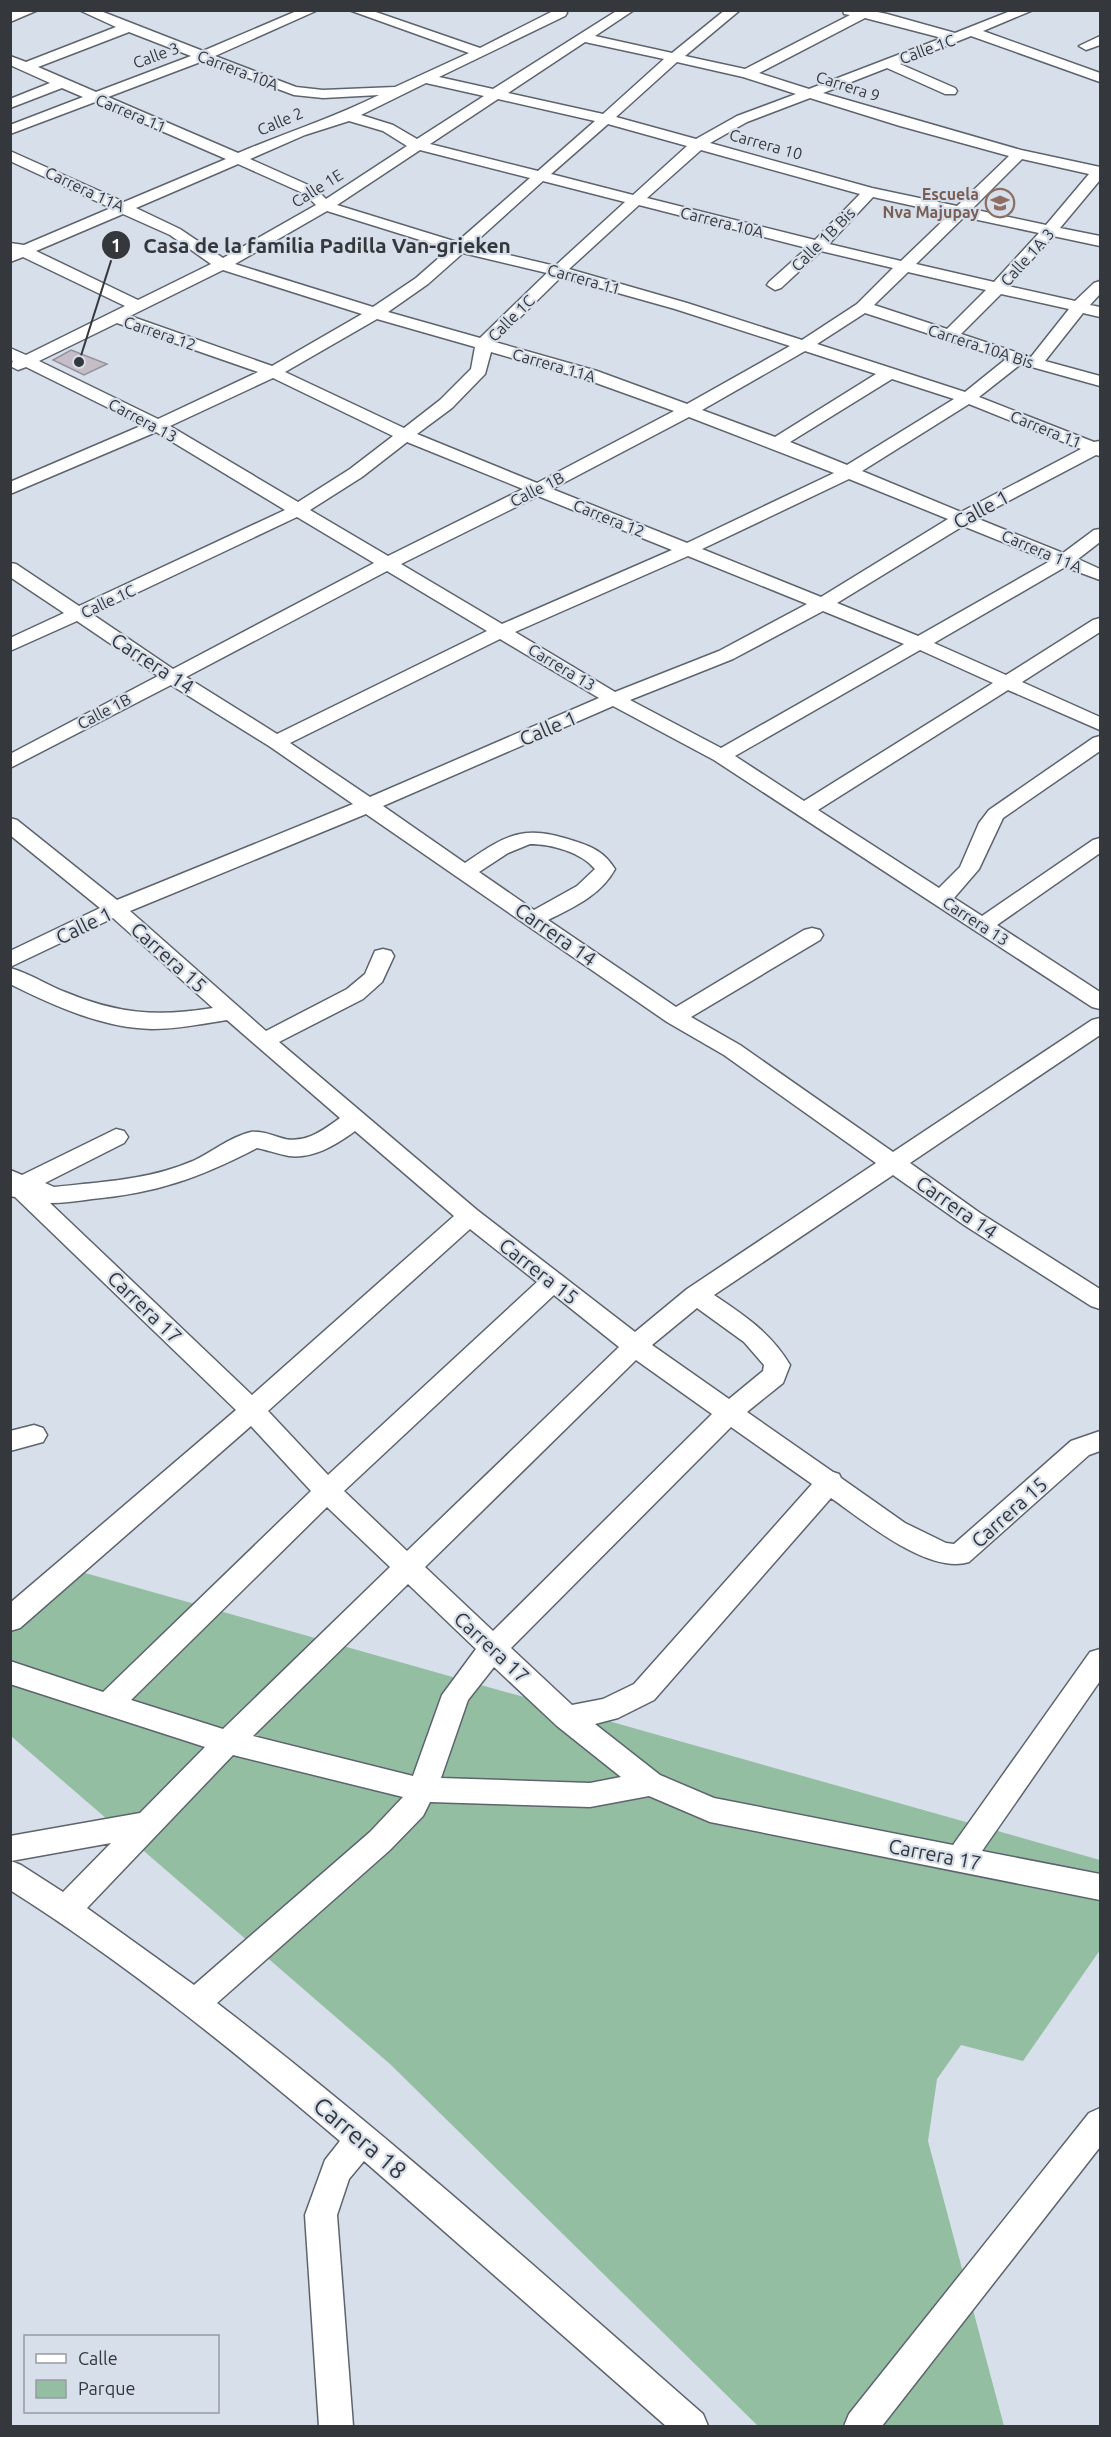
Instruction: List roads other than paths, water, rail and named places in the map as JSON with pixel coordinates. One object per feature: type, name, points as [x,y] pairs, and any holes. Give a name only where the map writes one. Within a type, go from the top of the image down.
[{"type":"street","points":[[10,18],[32,10]]},
{"type":"street","name":"Carrera 10A","points":[[85,10],[126,28],[278,85],[309,93],[399,90]]},
{"type":"street","name":"Calle 3","points":[[10,130],[203,56],[312,10]]},
{"type":"street","points":[[355,10],[481,53]]},
{"type":"street","name":"Calle 1E","points":[[16,361],[139,307],[222,265],[325,206],[590,32],[628,10]]},
{"type":"street","points":[[10,489],[156,425],[271,371],[325,345],[377,314],[422,281],[674,58],[734,10]]},
{"type":"street","points":[[843,10],[965,35],[1101,78]]},
{"type":"street","points":[[887,18],[901,10]]},
{"type":"street","name":"Calle 1C","points":[[10,645],[298,510],[356,473],[446,404],[479,370],[484,345],[558,271],[698,144],[742,119],[1027,10]]},
{"type":"street","points":[[747,74],[863,14]]},
{"type":"street","name":"Calle 2","points":[[15,251],[126,208],[300,132],[349,116],[423,78],[565,15]]},
{"type":"street","name":"Carrera 9","points":[[565,15],[590,32],[674,58],[747,74],[905,123],[1019,154],[1100,172]]},
{"type":"street","points":[[26,67],[126,28]]},
{"type":"street","points":[[1086,46],[1101,39]]},
{"type":"street","name":"Carrera 11","points":[[10,60],[302,187],[318,197],[325,206],[458,247],[558,271],[681,306],[967,398],[1099,449]]},
{"type":"street","points":[[886,63],[950,91]]},
{"type":"street","name":"Carrera 10","points":[[423,78],[499,93],[607,119],[870,192],[1101,242]]},
{"type":"street","points":[[10,104],[62,83]]},
{"type":"street","name":"Carrera 10A","points":[[349,116],[388,128],[417,145],[538,177],[818,246],[1101,312]]},
{"type":"street","name":"Calle 1B","points":[[10,762],[388,563],[538,489],[689,410],[803,346],[863,307],[964,211],[1019,154]]},
{"type":"street","name":"Carrera 11A","points":[[10,155],[126,208],[189,241],[222,265],[377,314],[591,375],[777,442],[1101,575]]},
{"type":"street","name":"Calle 1A 3","points":[[950,336],[999,288],[1052,230],[1100,172]]},
{"type":"street","name":"Calle 1B Bis","points":[[775,285],[818,246],[870,192]]},
{"type":"street","name":"Carrera 12","points":[[15,251],[139,307]]},
{"type":"street","points":[[276,742],[502,631],[687,550],[849,472],[1026,361],[1101,286]]},
{"type":"street","name":"Carrera 10A Bis","points":[[863,307],[1026,361],[1101,381]]},
{"type":"street","name":"Carrera 12","points":[[116,317],[271,371],[406,436],[917,642],[1101,724]]},
{"type":"street","name":"Carrera 13","points":[[16,361],[156,425],[614,699],[721,756],[1101,1002]]},
{"type":"street","points":[[777,442],[890,373]]},
{"type":"street","name":"Calle 1","points":[[10,960],[115,909],[367,806],[614,699],[726,655],[822,604],[963,518],[1099,449]]},
{"type":"street","points":[[721,756],[917,642],[1065,560],[1101,534]]},
{"type":"street","name":"Carrera 14","points":[[10,568],[171,676],[276,742],[535,918],[675,1017],[732,1050],[972,1219],[1101,1300]]},
{"type":"street","points":[[804,810],[1101,624]]},
{"type":"street","points":[[941,899],[969,869],[989,823],[996,814],[1101,742]]},
{"type":"street","name":"Carrera 15","points":[[10,824],[115,909],[264,1041],[469,1216],[635,1346],[830,1481],[896,1530],[942,1553],[959,1555],[1080,1448],[1101,1441]]},
{"type":"street","points":[[465,872],[515,842],[532,837],[583,850],[600,861],[605,869],[602,877],[567,901],[535,918]]},
{"type":"street","points":[[982,926],[1101,844]]},
{"type":"street","points":[[675,1017],[812,935]]},
{"type":"street","points":[[264,1041],[355,994],[374,977],[383,956]]},
{"type":"street","points":[[10,975],[90,1010],[124,1018],[171,1021],[231,1012]]},
{"type":"street","points":[[66,1909],[228,1742],[635,1346],[696,1295],[1101,1025]]},
{"type":"street","points":[[16,1185],[52,1195],[126,1188],[164,1180],[202,1166],[252,1140],[260,1139],[290,1148],[313,1147],[355,1119]]},
{"type":"street","points":[[16,1185],[116,1137]]},
{"type":"street","name":"Carrera 17","points":[[16,1185],[252,1410],[327,1491],[407,1567],[567,1718],[650,1784],[710,1810],[1101,1887]]},
{"type":"street","points":[[10,1620],[252,1410],[469,1216]]},
{"type":"street","points":[[108,1705],[327,1491],[553,1282]]},
{"type":"street","points":[[195,2003],[380,1841],[413,1807],[422,1790],[456,1695],[493,1648],[729,1413],[774,1376],[777,1365],[773,1355],[761,1342],[696,1295]]},
{"type":"street","points":[[567,1718],[608,1710],[644,1692],[830,1481]]},
{"type":"street","points":[[960,1859],[1101,1660]]},
{"type":"street","points":[[10,1672],[228,1742],[422,1790],[590,1795],[650,1784]]},
{"type":"street","points":[[10,1849],[149,1824]]},
{"type":"street","name":"Carrera 18","points":[[10,1874],[66,1909],[195,2003],[362,2138],[691,2427]]},
{"type":"street","points":[[861,2427],[1101,2122]]},
{"type":"street","points":[[336,2427],[321,2215],[336,2171],[362,2138]]},
{"type":"place","name":"Escuela Nva Majupay","points":[[1000,203]]},
{"type":"place","name":"Casa de la familia Padilla Van-grieken","points":[[79,362]]}]
